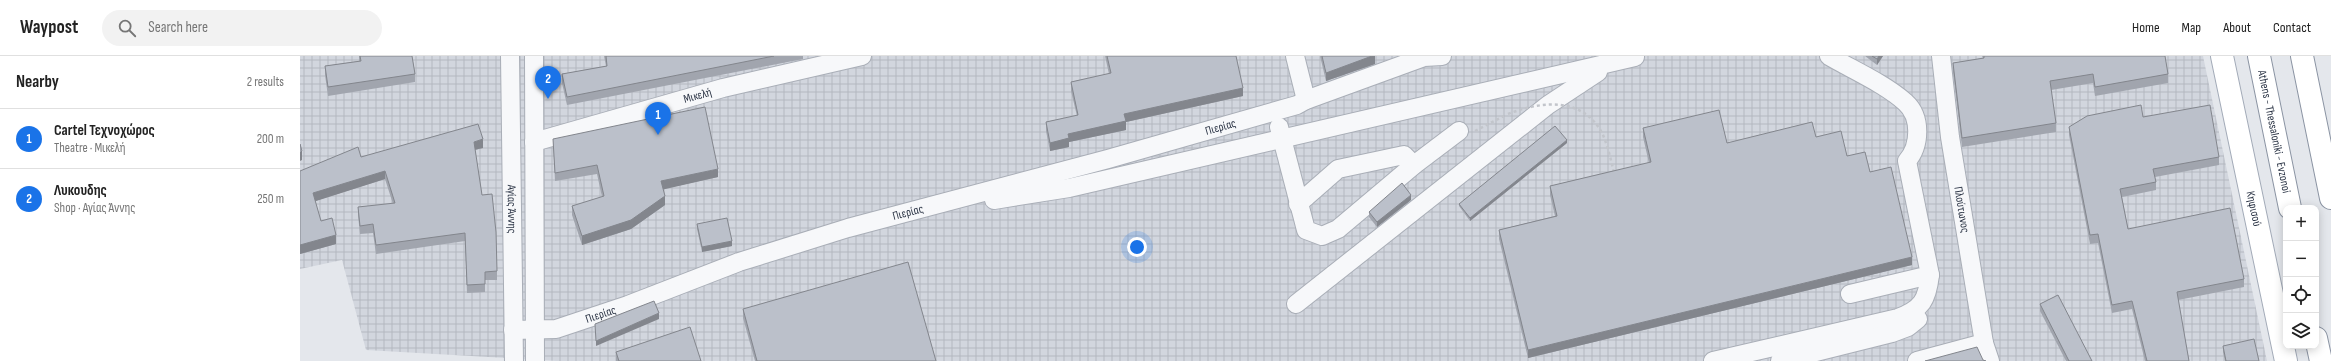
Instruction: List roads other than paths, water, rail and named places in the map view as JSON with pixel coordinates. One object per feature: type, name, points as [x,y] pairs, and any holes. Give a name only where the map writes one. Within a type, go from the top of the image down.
[{"type":"main road","name":"Κηφισού","points":[[2222,56],[2286,361]]},
{"type":"main road","name":"Athens - Thessaloniki - Evzonoi","points":[[2259,56],[2289,205]]},
{"type":"main road","points":[[2302,56],[2331,198]]},
{"type":"main road","points":[[2318,349],[2321,361]]},
{"type":"street","name":"Αγίας Άννης","points":[[510,56],[514,361]]},
{"type":"street","name":"Αγίας Άννης","points":[[534,56],[535,361]]},
{"type":"street","name":"Μικελή","points":[[534,142],[723,88],[862,56]]},
{"type":"street","points":[[1295,56],[1306,100]]},
{"type":"street","name":"Πιερίας","points":[[513,330],[556,329],[628,305],[739,262],[848,228],[1275,112],[1424,57],[1442,56]]},
{"type":"street","points":[[1780,361],[1908,327],[1923,315],[1929,300],[1930,275],[1907,161],[1914,153],[1918,135],[1912,111],[1906,103],[1896,96],[1829,56]]},
{"type":"street","name":"Πλούτωνος","points":[[1941,56],[1950,137],[1984,343],[1990,361]]},
{"type":"street","points":[[964,197],[990,200],[1069,188],[1281,138],[1502,90],[1639,57]]},
{"type":"street","points":[[1296,304],[1548,105],[1600,71],[1639,57]]},
{"type":"street","points":[[1275,112],[1306,230],[1322,236],[1338,229],[1414,165],[1460,131]]},
{"type":"street","points":[[1298,204],[1338,169],[1404,155],[1414,165]]},
{"type":"street","points":[[1850,294],[1930,275]]},
{"type":"street","points":[[1713,361],[1898,318],[1913,312],[1923,302],[1928,291],[1930,275]]},
{"type":"street","points":[[1917,361],[1984,343]]},
{"type":"place","name":"Λυκουδης","points":[[548,99]]},
{"type":"place","name":"Cartel Τεχνοχώρος","points":[[658,135]]}]
